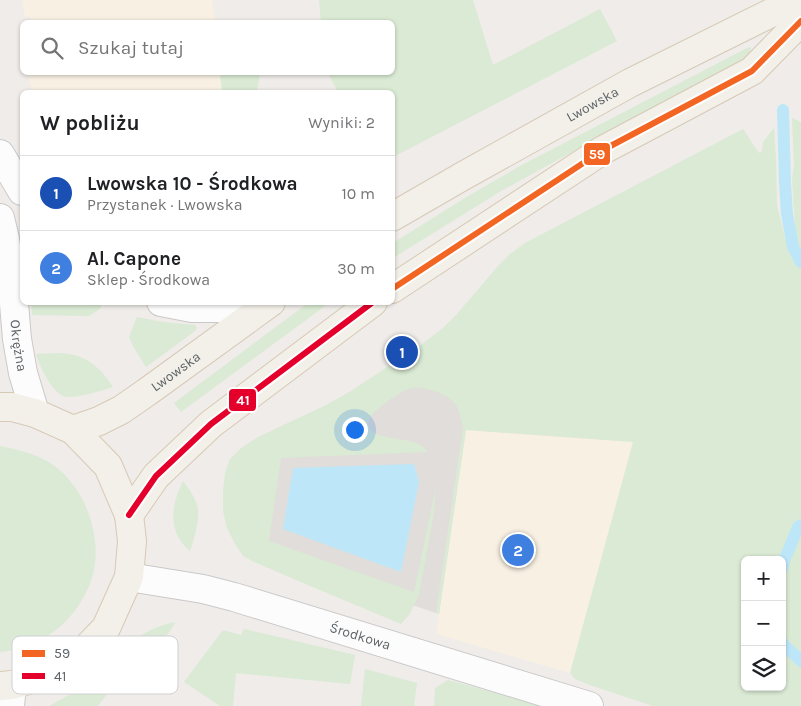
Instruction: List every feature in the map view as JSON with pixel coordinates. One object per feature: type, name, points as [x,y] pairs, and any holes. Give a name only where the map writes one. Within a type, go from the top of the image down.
[{"type":"main road","name":"Lwowska","points":[[395,215],[630,82],[798,0]]},
{"type":"main road","points":[[395,287],[604,150],[752,71],[801,21]]},
{"type":"main road","name":"Lwowska","points":[[73,430],[122,410],[267,305]]},
{"type":"main road","points":[[129,515],[156,476],[211,424],[369,305]]},
{"type":"main road","points":[[0,407],[12,407],[35,413],[73,430],[108,466],[129,515],[132,542],[129,577],[106,628],[98,636]]},
{"type":"street","points":[[0,154],[20,188]]},
{"type":"street","name":"Okrężna","points":[[0,218],[13,292],[17,339],[23,374],[35,413]]},
{"type":"street","points":[[176,305],[192,308],[222,308],[240,305]]},
{"type":"street","name":"Środkowa","points":[[129,577],[203,588],[234,596],[589,706]]},
{"type":"shaded area","points":[[22,0],[212,0],[215,20],[31,20],[30,17],[25,17]]},
{"type":"shaded area","points":[[28,75],[220,75],[222,90],[31,90]]},
{"type":"shaded area","points":[[406,380],[472,383],[439,614],[254,552],[267,450]]},
{"type":"shaded area","points":[[466,430],[634,442],[570,673],[436,634]]},
{"type":"green space","points":[[319,0],[473,0],[493,65],[600,9],[617,41],[395,156],[395,90],[337,90],[329,75],[395,75],[395,20],[321,20]]},
{"type":"green space","points":[[749,47],[751,48],[750,54],[744,60],[501,191],[395,257],[395,242],[520,166]]},
{"type":"green space","points":[[220,75],[260,75],[257,90],[222,90]]},
{"type":"green space","points":[[792,118],[801,122],[801,706],[653,706],[590,685],[575,679],[570,673],[633,442],[466,430],[439,614],[436,613],[463,427],[456,405],[448,397],[427,389],[408,389],[388,401],[370,417],[369,428],[374,433],[383,436],[415,442],[423,446],[427,452],[281,458],[269,541],[414,592],[436,486],[434,513],[419,595],[409,615],[401,624],[243,556],[227,528],[223,511],[225,473],[230,459],[240,449],[258,437],[351,391],[422,344],[443,328],[498,266],[525,243],[743,129],[759,153],[762,151],[763,142],[774,128],[777,206],[786,241],[796,239],[792,179],[794,165]]},
{"type":"green space","points":[[31,305],[102,305],[100,309],[89,316],[32,315]]},
{"type":"green space","points":[[305,305],[326,305],[181,412],[174,403]]},
{"type":"green space","points":[[137,317],[195,325],[197,328],[146,367],[129,337]]},
{"type":"green space","points":[[65,353],[83,358],[100,370],[113,387],[81,396],[63,396],[50,383],[36,354]]},
{"type":"green space","points":[[0,446],[24,452],[47,461],[70,481],[79,493],[89,514],[95,538],[96,554],[89,586],[72,614],[47,636],[12,636],[12,650],[0,652]]},
{"type":"green space","points":[[183,481],[190,491],[198,510],[195,536],[190,551],[178,535],[173,518],[176,499]]},
{"type":"green space","points":[[175,622],[165,636],[140,636]]},
{"type":"green space","points":[[244,629],[355,655],[350,684],[236,673],[233,706],[220,706],[184,682],[223,630],[241,635]]},
{"type":"green space","points":[[365,669],[417,683],[414,706],[361,706]]},
{"type":"green space","points":[[448,680],[543,706],[434,706],[435,688]]},
{"type":"green space","points":[[71,694],[107,694],[98,706],[50,706]]},
{"type":"water","points":[[414,464],[419,482],[401,572],[283,529],[293,468]]},
{"type":"waterway","points":[[783,110],[787,214],[793,247],[801,262]]},
{"type":"waterway","points":[[786,556],[798,527],[801,525]]},
{"type":"waterway","points":[[785,646],[801,661]]},
{"type":"transit line","name":"59","points":[[395,287],[603,150],[752,71],[801,21]]},
{"type":"transit line","name":"41","points":[[129,515],[156,476],[211,424],[369,305]]},
{"type":"place","name":"Lwowska 10 - Środkowa","points":[[402,352]]},
{"type":"place","name":"Al. Capone","points":[[518,550]]}]
